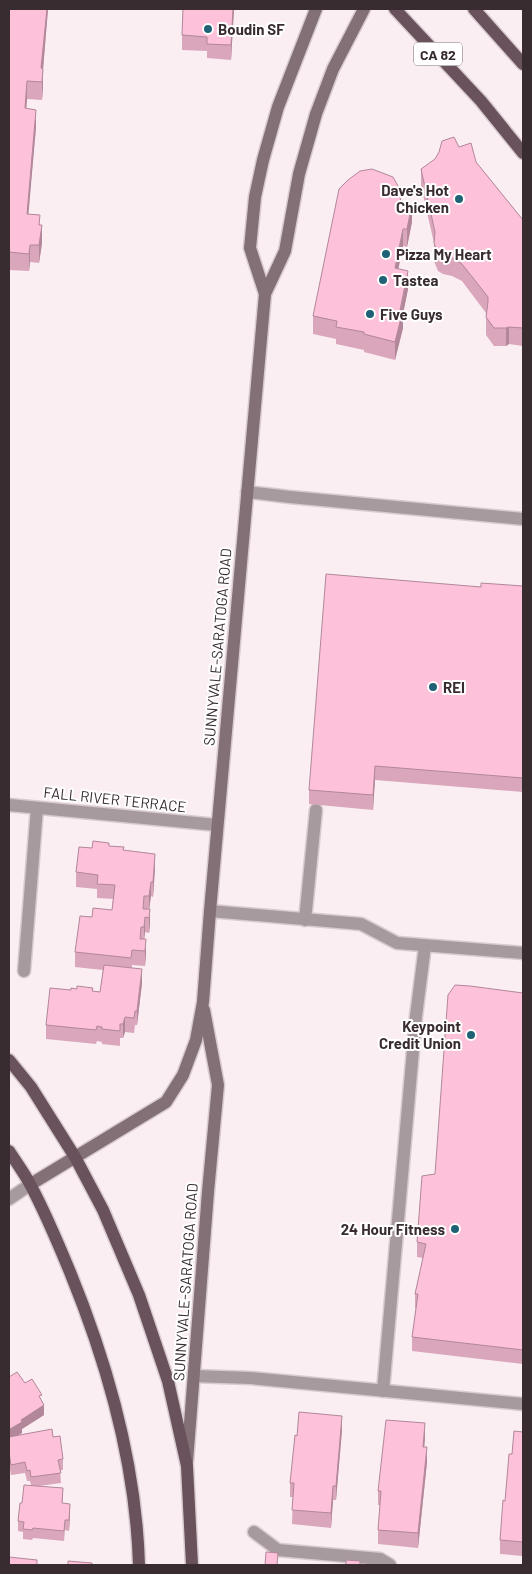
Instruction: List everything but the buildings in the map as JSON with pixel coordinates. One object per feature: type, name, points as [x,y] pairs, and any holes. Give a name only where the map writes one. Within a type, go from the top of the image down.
[{"type":"main road","name":"SUNNYVALE-SARATOGA ROAD","points":[[265,294],[250,248],[255,197],[278,107],[316,9]]},
{"type":"main road","name":"SUNNYVALE-SARATOGA ROAD","points":[[31,1184],[120,1132],[166,1102],[183,1075],[196,1040],[203,1002],[265,294],[285,251],[299,174],[316,114],[333,69],[364,9]]},
{"type":"main road","name":"CA 82","points":[[395,9],[481,101],[523,152]]},
{"type":"main road","points":[[474,9],[523,64]]},
{"type":"main road","name":"SUNNYVALE-SARATOGA ROAD","points":[[192,1565],[187,1466],[218,1085],[203,1002]]},
{"type":"main road","points":[[9,1060],[32,1087],[76,1157],[102,1210],[139,1295],[168,1381],[187,1466]]},
{"type":"main road","points":[[9,1151],[31,1184],[56,1238],[92,1327],[108,1376],[121,1430],[133,1498],[139,1565]]},
{"type":"street","points":[[248,492],[523,518]]},
{"type":"street","name":"FALL RIVER TERRACE","points":[[9,805],[217,825]]},
{"type":"street","points":[[24,971],[38,808]]},
{"type":"street","points":[[305,920],[316,810]]},
{"type":"street","points":[[210,911],[361,924],[397,943],[523,953]]},
{"type":"street","points":[[383,1390],[416,1016],[425,946]]},
{"type":"street","points":[[9,1199],[31,1184]]},
{"type":"street","points":[[194,1376],[250,1378],[523,1404]]},
{"type":"street","points":[[254,1532],[278,1550],[380,1559],[390,1565]]},
{"type":"place","name":"Boudin SF","points":[[208,29]]},
{"type":"place","name":"Dave's Hot Chicken","points":[[459,199]]},
{"type":"place","name":"Pizza My Heart","points":[[386,254]]},
{"type":"place","name":"Tastea","points":[[383,280]]},
{"type":"place","name":"Five Guys","points":[[370,314]]},
{"type":"place","name":"REI","points":[[433,687]]},
{"type":"place","name":"Keypoint Credit Union","points":[[471,1035]]},
{"type":"place","name":"24 Hour Fitness","points":[[455,1229]]}]
